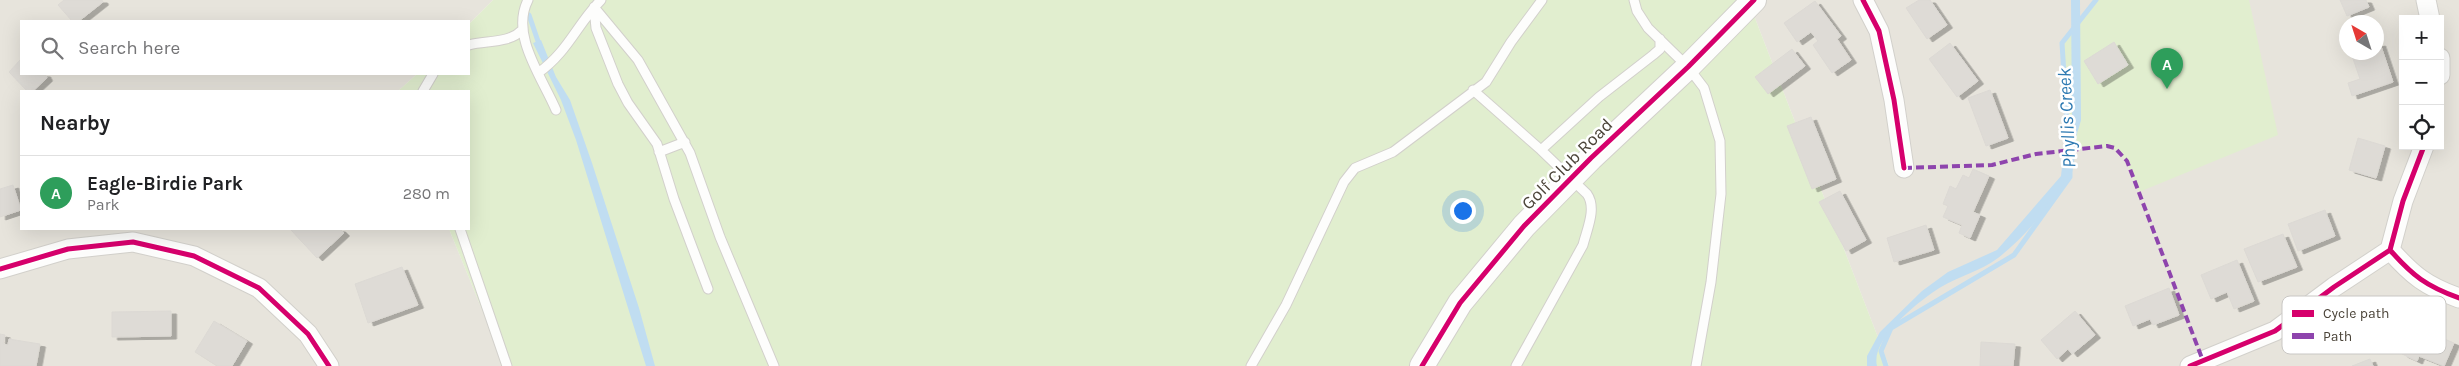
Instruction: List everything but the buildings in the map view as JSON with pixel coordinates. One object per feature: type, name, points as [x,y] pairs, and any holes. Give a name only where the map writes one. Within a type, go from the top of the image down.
[{"type":"street","name":"Golf Club Road","points":[[1422,366],[1460,303],[1524,226],[1571,178],[1688,67],[1754,0]]},
{"type":"street","points":[[1863,0],[1879,31],[1894,100],[1904,168]]},
{"type":"street","points":[[2426,0],[2429,15]]},
{"type":"street","points":[[2322,296],[2390,250],[2402,200],[2422,150]]},
{"type":"street","points":[[0,269],[68,249],[133,242],[194,256],[259,288],[287,312],[308,334],[329,366]]},
{"type":"street","points":[[2390,250],[2409,271],[2432,288],[2459,298]]},
{"type":"street","points":[[2190,366],[2275,331],[2282,326]]},
{"type":"lane","points":[[528,0],[522,14],[522,30],[556,110]]},
{"type":"lane","points":[[540,71],[556,60],[601,0]]},
{"type":"lane","points":[[1251,366],[1286,305],[1344,182],[1355,168],[1393,152],[1486,82],[1542,0]]},
{"type":"lane","points":[[1634,0],[1641,18],[1688,67],[1704,88],[1720,141],[1721,194],[1711,282],[1696,366]]},
{"type":"lane","points":[[594,7],[638,60],[685,142],[697,169],[720,237],[774,366]]},
{"type":"lane","points":[[594,7],[596,28],[618,84],[628,103],[653,136],[674,199],[708,289]]},
{"type":"lane","points":[[470,44],[512,37],[522,30]]},
{"type":"lane","points":[[1541,150],[1599,98],[1660,49],[1660,39]]},
{"type":"lane","points":[[424,90],[432,75]]},
{"type":"lane","points":[[1474,90],[1571,178],[1591,201],[1589,223],[1583,245],[1516,366]]},
{"type":"lane","points":[[659,152],[685,142]]},
{"type":"lane","points":[[460,230],[507,366]]},
{"type":"shaded area","points":[[0,0],[493,0],[470,23],[470,20],[20,20],[20,75],[416,75],[399,90],[20,90],[20,230],[449,230],[505,366],[0,366]]},
{"type":"shaded area","points":[[1748,0],[2459,0],[2459,366],[1889,366]]},
{"type":"green space","points":[[493,0],[1748,0],[1889,366],[505,366],[449,230],[470,230],[470,90],[399,90],[416,75],[470,75],[470,23]]},
{"type":"green space","points":[[2096,0],[2249,0],[2278,135],[2139,192],[2127,164],[2116,150],[2099,147],[2069,150],[2062,43]]},
{"type":"water","points":[[2071,0],[2080,0],[2081,120],[2076,138],[2072,174],[2069,180],[2034,224],[2007,251],[1984,266],[1941,287],[1898,321],[1881,344],[1877,355],[1877,366],[1867,366],[1867,356],[1880,332],[1922,291],[1948,272],[1997,250],[2061,176],[2065,141],[2072,122]]},
{"type":"water","points":[[541,40],[556,77],[570,100],[639,308],[655,366],[646,366],[576,140],[561,100],[533,43]]},
{"type":"waterway","name":"Phyllis Creek","points":[[2068,139],[2062,43],[2096,0]]},
{"type":"waterway","points":[[529,15],[540,47]]},
{"type":"waterway","name":"Phyllis Creek","points":[[1886,366],[1881,351],[1891,328],[2014,255],[2070,177],[2070,170]]},
{"type":"marked path","points":[[1904,168],[1992,165],[2036,154],[2107,146],[2115,148],[2127,161],[2203,361]]},
{"type":"cycle path","points":[[1422,366],[1460,303],[1524,226],[1591,158],[1688,67],[1754,0]]},
{"type":"cycle path","points":[[1863,0],[1879,31],[1894,100],[1904,168]]},
{"type":"cycle path","points":[[2422,150],[2403,201],[2390,250],[2421,279],[2459,298]]},
{"type":"cycle path","points":[[0,269],[68,249],[133,242],[194,256],[259,288],[308,334],[329,366]]},
{"type":"cycle path","points":[[2322,296],[2390,250]]},
{"type":"cycle path","points":[[2190,366],[2275,331],[2282,326]]},
{"type":"place","name":"Eagle-Birdie Park","points":[[2167,89]]}]
